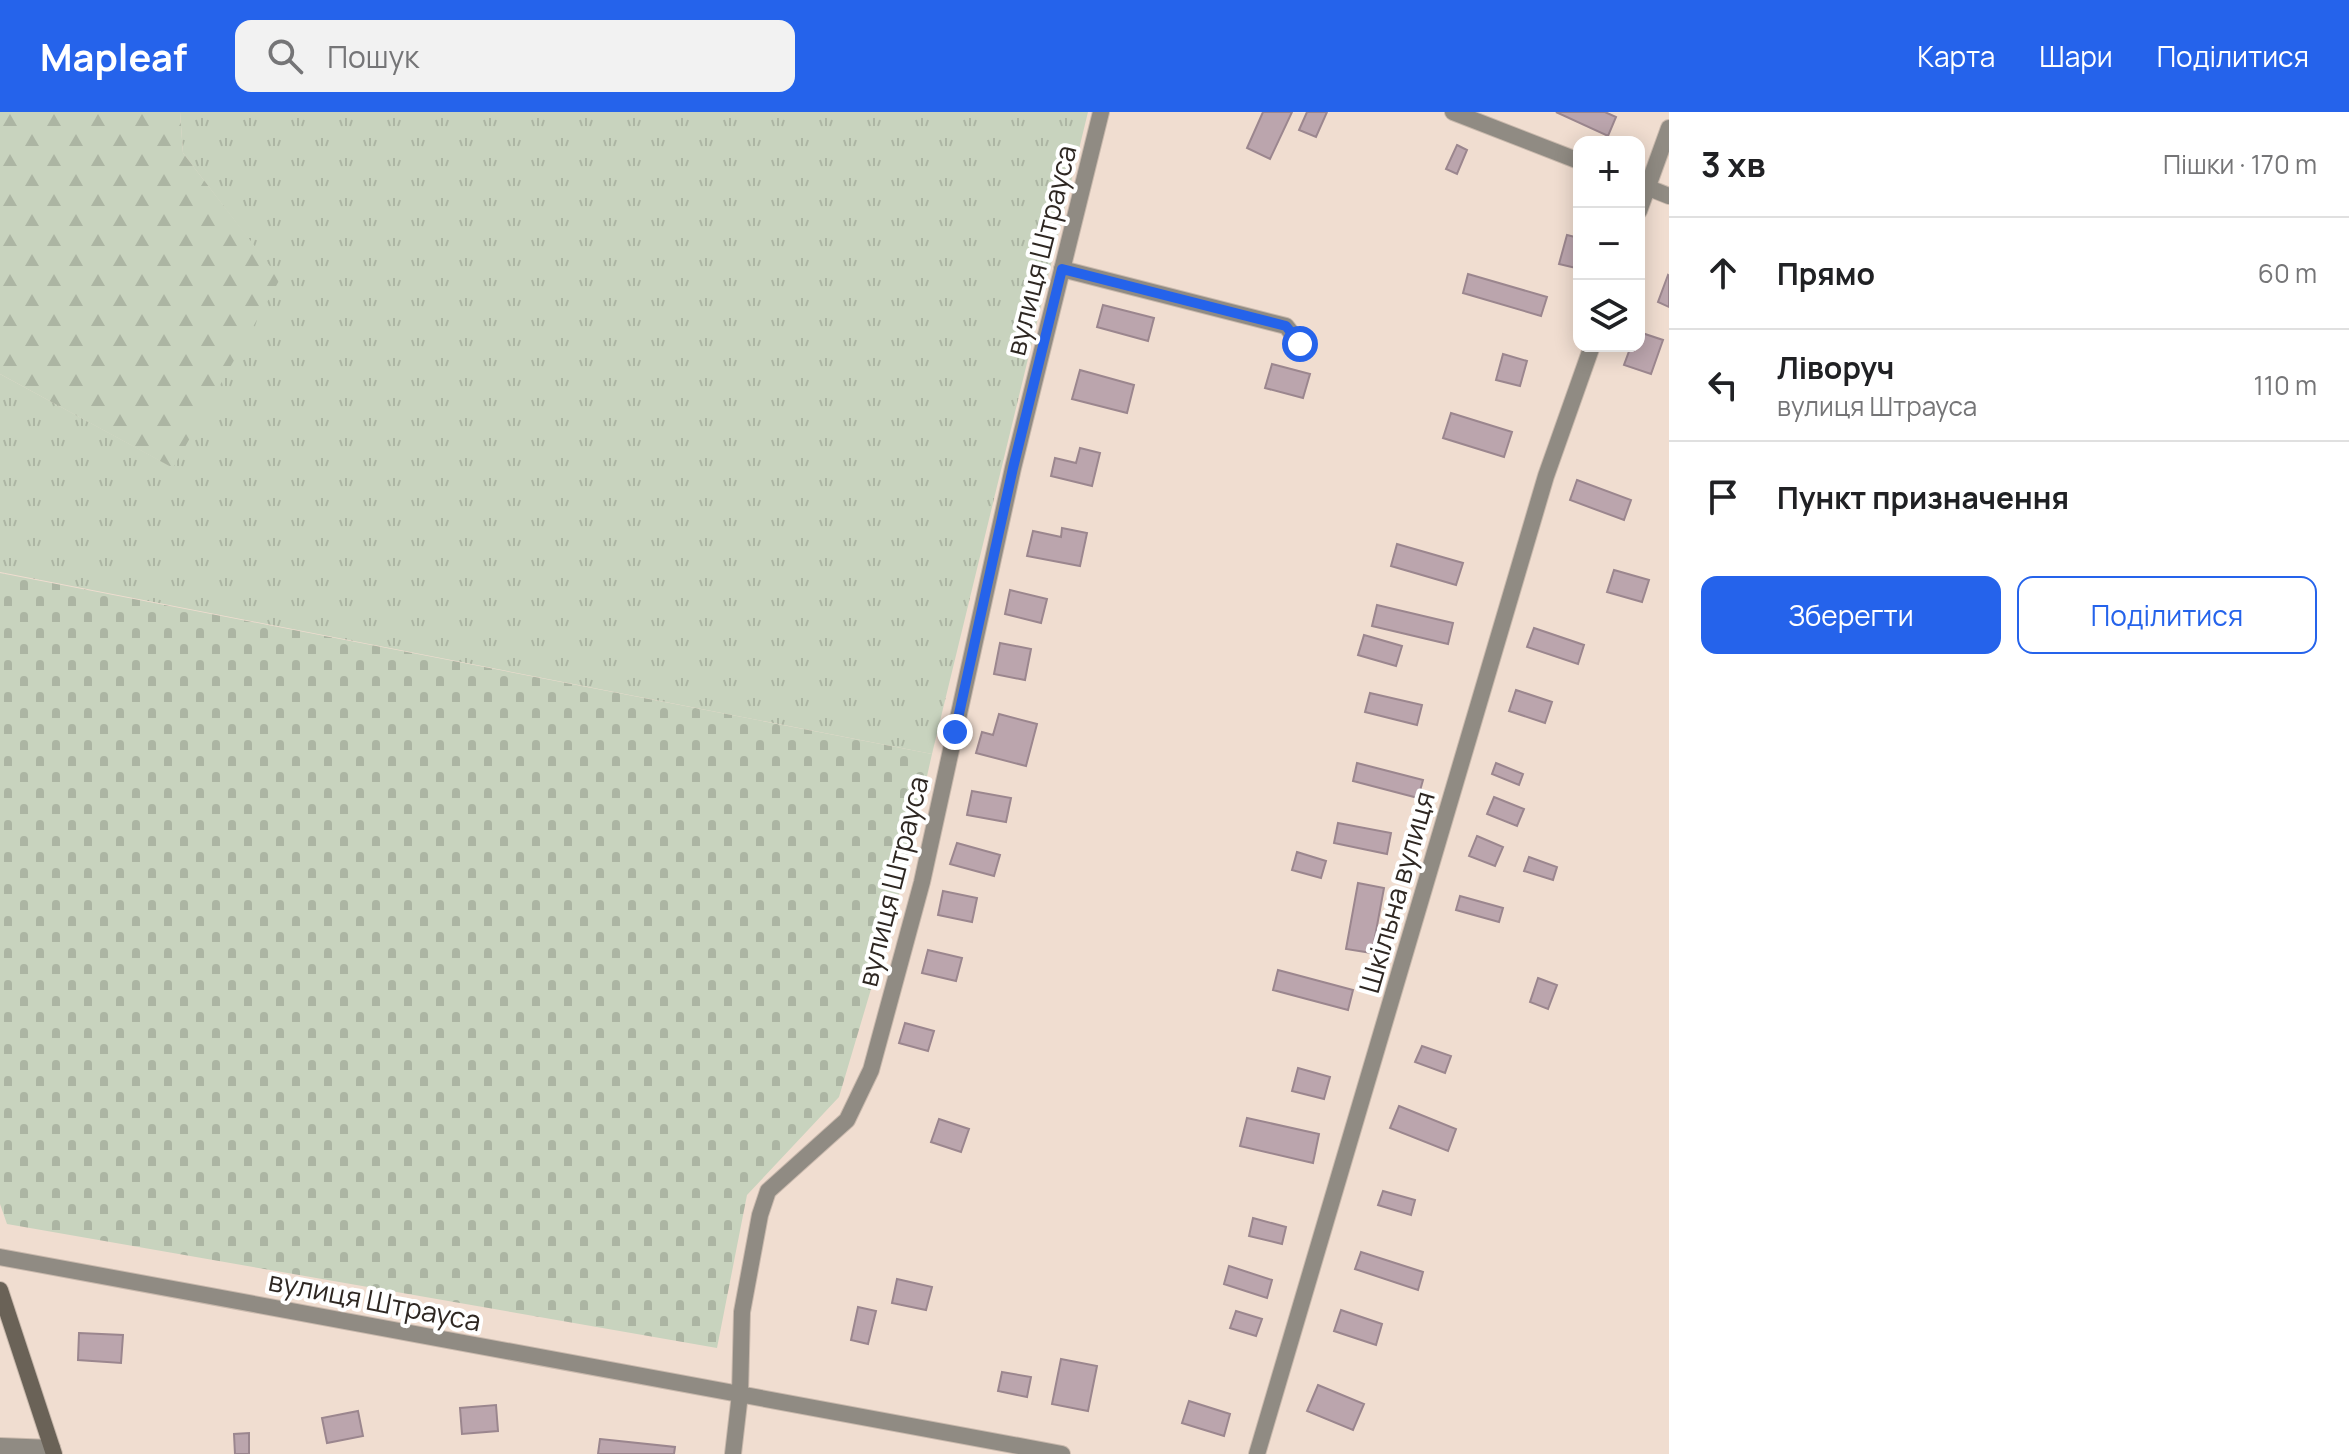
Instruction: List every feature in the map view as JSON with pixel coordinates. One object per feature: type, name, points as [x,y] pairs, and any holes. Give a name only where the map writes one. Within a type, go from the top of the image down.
[{"type":"main road","points":[[0,1290],[53,1451]]},
{"type":"street","name":"вулиця Штрауса","points":[[740,1394],[742,1312],[760,1215],[768,1191],[847,1120],[871,1070],[922,882],[1013,468],[1101,112]]},
{"type":"street","points":[[1453,112],[1573,159]]},
{"type":"street","points":[[1645,182],[1669,128]]},
{"type":"street","points":[[1645,187],[1669,196]]},
{"type":"street","points":[[1062,269],[1286,326],[1300,344]]},
{"type":"street","name":"Шкільна вулиця","points":[[1257,1454],[1546,476],[1590,352]]},
{"type":"street","name":"вулиця Штрауса","points":[[0,1257],[1062,1454]]},
{"type":"street","points":[[733,1454],[740,1394]]},
{"type":"street","points":[[0,1446],[53,1451]]},
{"type":"green space","points":[[0,112],[180,112],[183,153],[280,279],[173,468],[0,374]]},
{"type":"green space","points":[[180,112],[1088,112],[932,754],[0,572],[0,374],[172,467],[279,279],[183,153]]},
{"type":"green space","points":[[0,573],[932,754],[904,878],[839,1097],[747,1195],[717,1348],[7,1224],[0,1204]]},
{"type":"building","points":[[1263,112],[1292,112],[1270,159],[1247,148]]},
{"type":"building","points":[[1307,112],[1327,112],[1316,137],[1299,130]]},
{"type":"building","points":[[1556,112],[1605,112],[1616,117],[1608,136]]},
{"type":"building","points":[[1457,145],[1467,150],[1457,174],[1446,169]]},
{"type":"building","points":[[1567,235],[1573,236],[1573,267],[1559,264]]},
{"type":"building","points":[[1468,274],[1547,297],[1541,316],[1463,293]]},
{"type":"building","points":[[1669,276],[1669,307],[1658,302]]},
{"type":"building","points":[[1103,305],[1154,318],[1148,341],[1097,327]]},
{"type":"building","points":[[1645,334],[1663,340],[1651,374],[1624,365],[1629,352],[1645,352]]},
{"type":"building","points":[[1503,354],[1527,361],[1520,386],[1496,380]]},
{"type":"building","points":[[1272,364],[1310,374],[1303,398],[1265,388]]},
{"type":"building","points":[[1080,370],[1134,385],[1127,413],[1072,399]]},
{"type":"building","points":[[1451,413],[1512,432],[1504,457],[1443,438]]},
{"type":"building","points":[[1080,448],[1100,453],[1092,486],[1051,476],[1055,458],[1076,463]]},
{"type":"building","points":[[1577,480],[1631,500],[1624,520],[1570,500]]},
{"type":"building","points":[[1062,528],[1087,533],[1080,566],[1027,556],[1033,531],[1061,537]]},
{"type":"building","points":[[1397,544],[1463,563],[1456,585],[1391,566]]},
{"type":"building","points":[[1614,570],[1649,580],[1642,602],[1607,592]]},
{"type":"building","points":[[1010,590],[1047,599],[1041,623],[1005,614]]},
{"type":"building","points":[[1377,605],[1453,623],[1448,644],[1372,626]]},
{"type":"building","points":[[1534,628],[1584,645],[1578,664],[1527,647]]},
{"type":"building","points":[[1364,635],[1402,646],[1396,666],[1358,655]]},
{"type":"building","points":[[1000,643],[1031,649],[1025,680],[994,674]]},
{"type":"building","points":[[1516,690],[1552,702],[1545,723],[1509,711]]},
{"type":"building","points":[[1370,693],[1422,705],[1417,725],[1365,712]]},
{"type":"building","points":[[999,714],[1037,724],[1026,766],[976,753],[982,732],[993,735]]},
{"type":"building","points":[[1357,763],[1423,780],[1418,798],[1353,781]]},
{"type":"building","points":[[1496,763],[1523,774],[1519,785],[1492,774]]},
{"type":"building","points":[[972,791],[1011,798],[1006,822],[967,815]]},
{"type":"building","points":[[1494,797],[1524,809],[1517,826],[1487,814]]},
{"type":"building","points":[[1338,823],[1391,833],[1387,854],[1334,843]]},
{"type":"building","points":[[1477,836],[1503,847],[1495,866],[1469,856]]},
{"type":"building","points":[[957,843],[1000,855],[994,876],[950,864]]},
{"type":"building","points":[[1297,852],[1326,861],[1321,878],[1292,870]]},
{"type":"building","points":[[1529,857],[1557,867],[1553,880],[1524,871]]},
{"type":"building","points":[[1358,883],[1384,888],[1372,953],[1346,949]]},
{"type":"building","points":[[943,891],[977,898],[972,922],[938,915]]},
{"type":"building","points":[[1460,896],[1503,908],[1499,922],[1456,910]]},
{"type":"building","points":[[928,950],[962,958],[956,981],[922,973]]},
{"type":"building","points":[[1278,970],[1353,990],[1348,1010],[1273,990]]},
{"type":"building","points":[[1538,978],[1557,985],[1548,1009],[1530,1002]]},
{"type":"building","points":[[905,1023],[934,1031],[928,1051],[899,1043]]},
{"type":"building","points":[[1422,1046],[1451,1056],[1445,1073],[1415,1062]]},
{"type":"building","points":[[1298,1068],[1330,1077],[1324,1099],[1292,1091]]},
{"type":"building","points":[[1399,1106],[1456,1129],[1448,1151],[1390,1128]]},
{"type":"building","points":[[1247,1118],[1319,1134],[1313,1163],[1240,1146]]},
{"type":"building","points":[[939,1119],[969,1129],[961,1152],[931,1142]]},
{"type":"building","points":[[1383,1191],[1415,1200],[1411,1215],[1378,1205]]},
{"type":"building","points":[[1253,1218],[1286,1227],[1282,1244],[1249,1236]]},
{"type":"building","points":[[1361,1252],[1423,1272],[1418,1290],[1355,1269]]},
{"type":"building","points":[[1229,1266],[1272,1280],[1267,1298],[1224,1284]]},
{"type":"building","points":[[897,1279],[932,1287],[926,1310],[892,1303]]},
{"type":"building","points":[[858,1307],[876,1311],[868,1344],[851,1340]]},
{"type":"building","points":[[1341,1310],[1382,1324],[1376,1345],[1334,1331]]},
{"type":"building","points":[[1236,1311],[1262,1319],[1256,1336],[1230,1328]]},
{"type":"building","points":[[79,1333],[123,1335],[121,1363],[78,1360]]},
{"type":"building","points":[[1061,1359],[1097,1366],[1088,1411],[1052,1404]]},
{"type":"building","points":[[1002,1372],[1031,1377],[1027,1397],[998,1391]]},
{"type":"building","points":[[1318,1385],[1364,1404],[1353,1430],[1307,1411]]},
{"type":"building","points":[[1189,1401],[1230,1414],[1224,1436],[1182,1423]]},
{"type":"building","points":[[496,1405],[498,1431],[462,1434],[460,1408]]},
{"type":"building","points":[[358,1411],[363,1436],[327,1443],[322,1418]]},
{"type":"building","points":[[249,1433],[249,1454],[235,1454],[234,1434]]},
{"type":"building","points":[[600,1439],[675,1447],[674,1454],[598,1454]]},
{"type":"route","points":[[955,732],[1013,468],[1062,269],[1286,326],[1300,344]]}]
